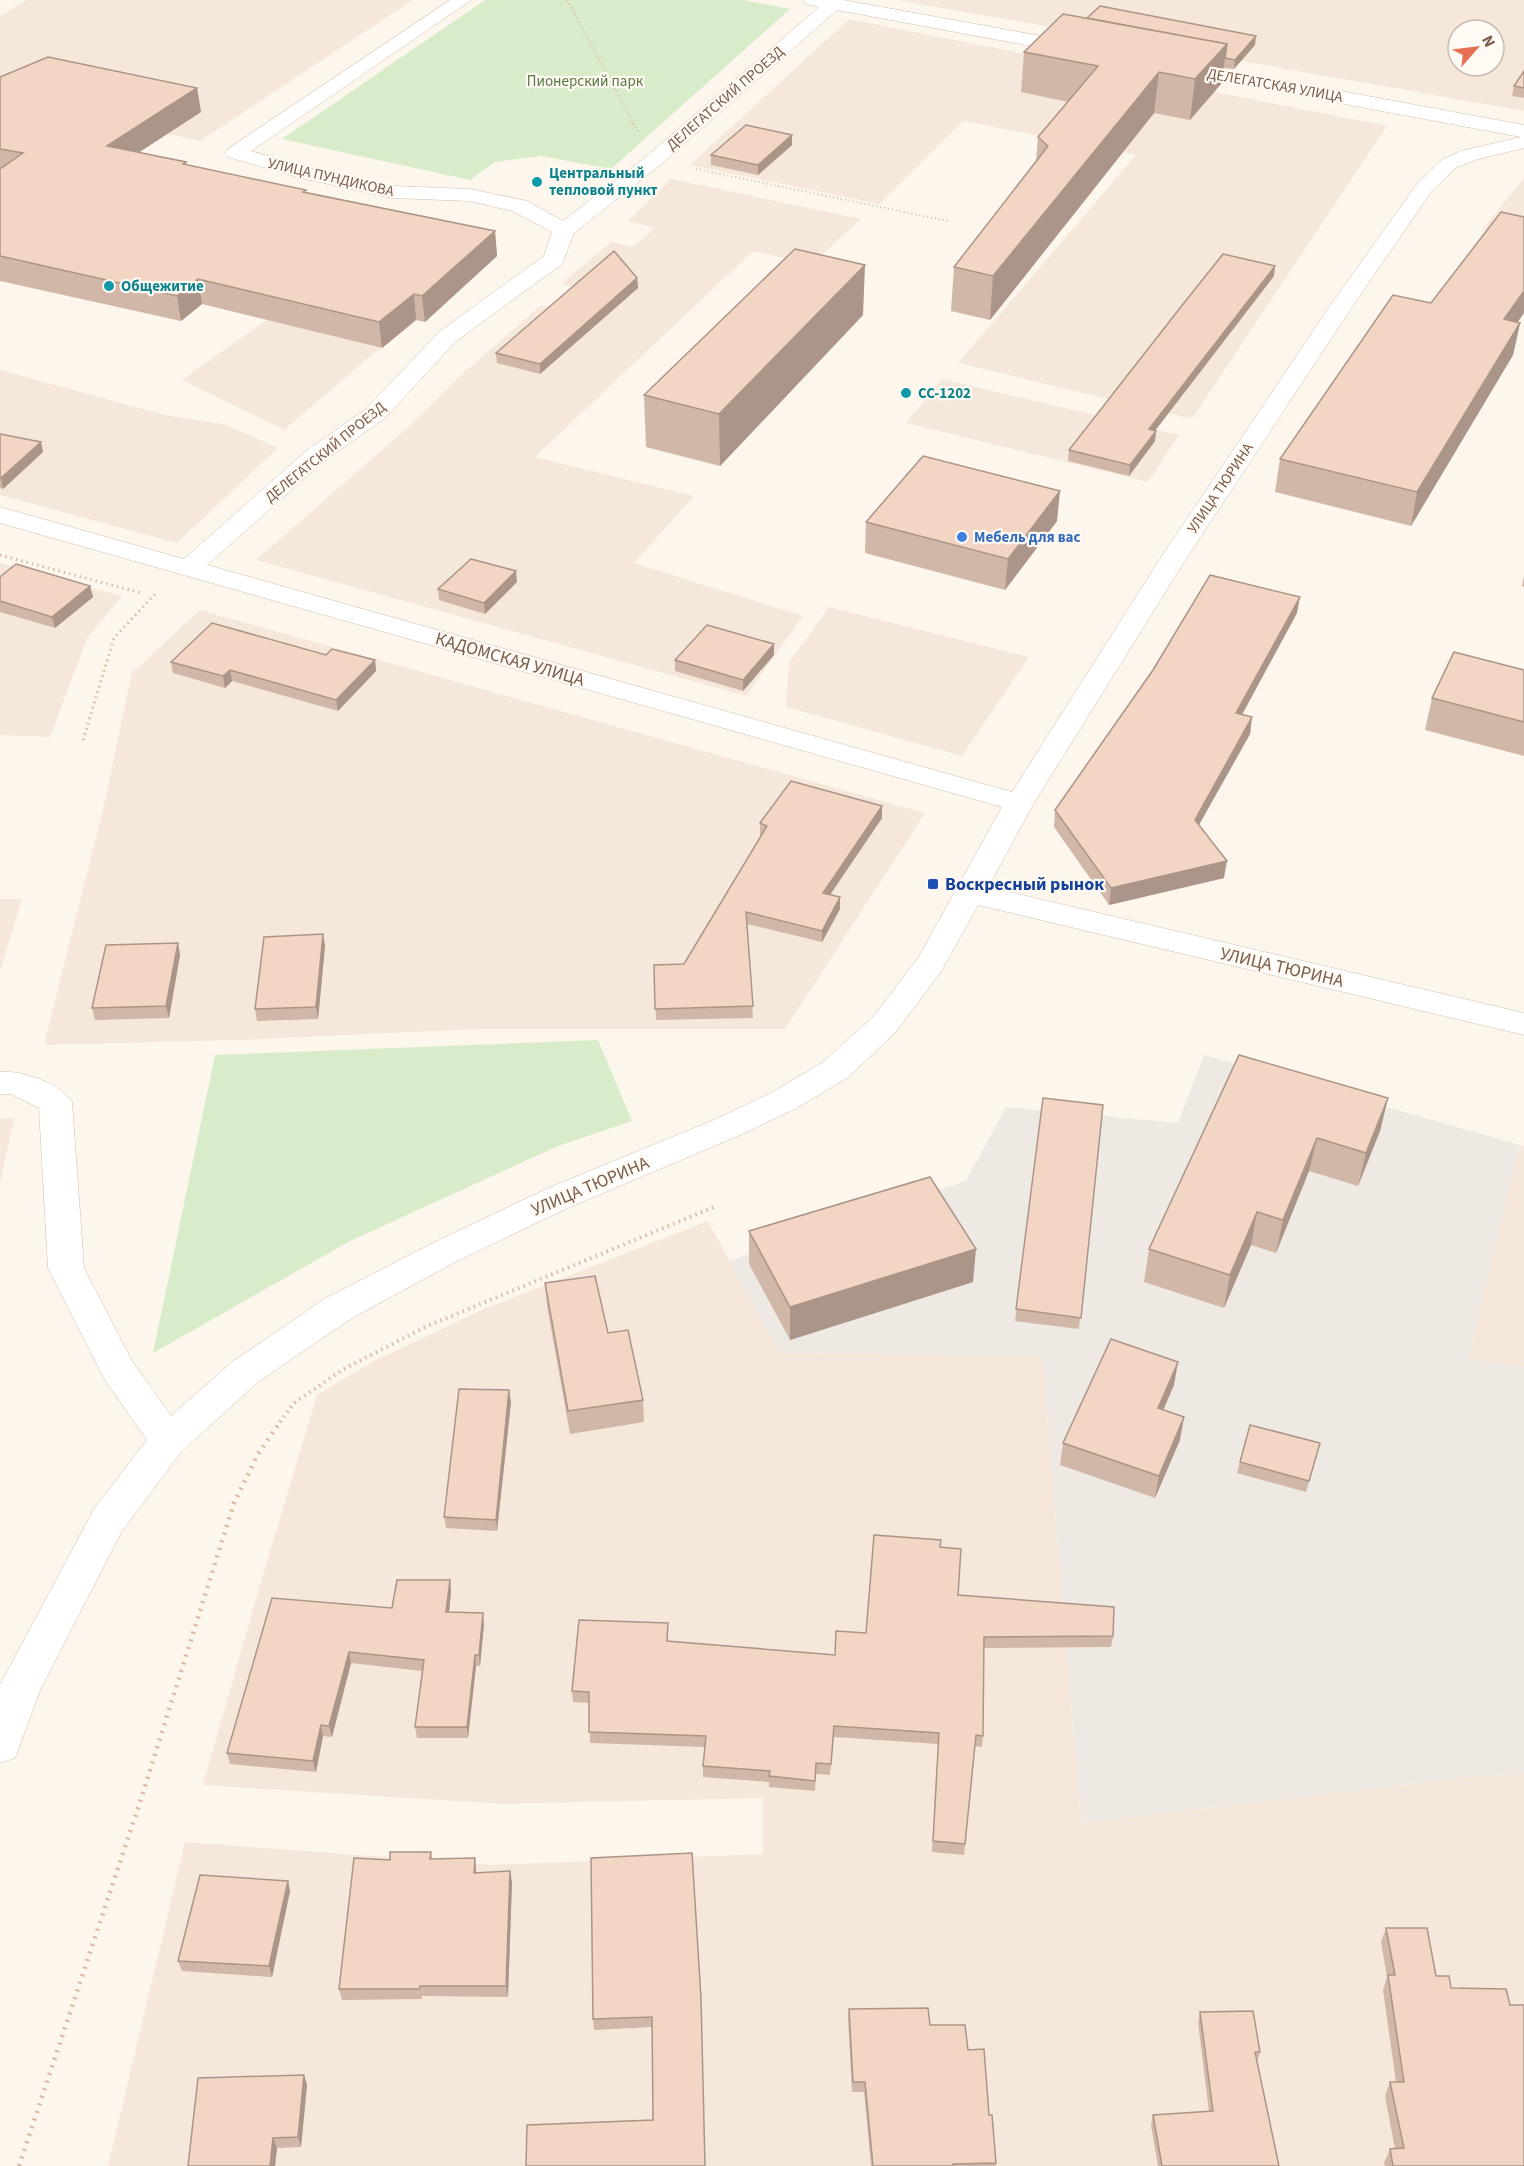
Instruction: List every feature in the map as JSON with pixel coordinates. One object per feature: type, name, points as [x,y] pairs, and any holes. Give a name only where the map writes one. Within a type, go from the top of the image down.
[{"type":"street","name":"УЛИЦА ПУНДИКОВА","points":[[462,0],[235,153],[308,174],[392,192],[470,195],[519,206],[564,230]]},
{"type":"street","name":"ДЕЛЕГАТСКИЙ ПРОЕЗД","points":[[189,568],[314,457],[376,413],[447,337],[554,259],[564,230],[653,161],[823,2]]},
{"type":"street","points":[[823,2],[1102,53]]},
{"type":"street","name":"ДЕЛЕГАТСКАЯ УЛИЦА","points":[[1161,64],[1524,131]]},
{"type":"street","name":"УЛИЦА ТЮРИНА","points":[[0,1745],[11,1685],[108,1520],[168,1441],[244,1372],[339,1308],[447,1251],[558,1198],[728,1127],[783,1101],[835,1070],[884,1025],[931,963],[1019,803],[1171,562],[1343,303],[1424,188],[1450,162],[1467,155],[1524,142]]},
{"type":"street","name":"КАДОМСКАЯ УЛИЦА","points":[[0,515],[1019,803]]},
{"type":"street","name":"УЛИЦА ТЮРИНА","points":[[970,893],[1524,1024]]},
{"type":"street","points":[[8,1082],[55,1102],[66,1268],[118,1370],[168,1441]]},
{"type":"path","points":[[567,0],[653,161],[948,221]]},
{"type":"path","points":[[0,555],[141,593]]},
{"type":"path","points":[[83,740],[114,638],[146,601],[189,568]]},
{"type":"path","points":[[19,2166],[140,1802],[234,1503],[258,1454],[294,1403],[342,1370],[425,1327],[714,1207]]},
{"type":"shaded area","points":[[26,0],[413,0],[200,141],[0,97],[0,16]]},
{"type":"shaded area","points":[[897,0],[1524,0],[1524,111]]},
{"type":"shaded area","points":[[849,19],[1387,126],[1192,419],[958,363],[1136,155],[963,121],[879,204],[690,165]]},
{"type":"shaded area","points":[[1524,178],[1524,242],[1491,235],[1483,229]]},
{"type":"shaded area","points":[[671,179],[861,219],[812,264],[753,251],[535,457],[694,496],[634,563],[803,616],[746,696],[256,560],[406,429],[459,377],[541,305],[559,309],[582,289],[561,284],[611,242],[633,247],[655,228],[628,221]]},
{"type":"shaded area","points":[[268,319],[380,348],[284,430],[182,380]]},
{"type":"shaded area","points":[[0,370],[165,415],[224,424],[278,448],[177,543],[0,495]]},
{"type":"shaded area","points":[[942,379],[1179,435],[1148,482],[906,423]]},
{"type":"shaded area","points":[[0,563],[122,596],[87,638],[50,737],[0,735]]},
{"type":"shaded area","points":[[829,607],[1029,657],[962,756],[786,707],[789,663]]},
{"type":"shaded area","points":[[200,610],[925,813],[785,1029],[479,1029],[239,1040],[44,1045],[102,814],[132,673]]},
{"type":"shaded area","points":[[0,899],[22,899],[0,971]]},
{"type":"shaded area","points":[[1204,1055],[1520,1145],[1468,1360],[1524,1367],[1524,1773],[1477,1776],[1081,1823],[1042,1356],[779,1353],[729,1261],[966,1181],[1006,1107],[1178,1123]]},
{"type":"shaded area","points":[[14,1118],[0,1183],[0,1119]]},
{"type":"shaded area","points":[[1520,1145],[1524,1146],[1524,1367],[1468,1360]]},
{"type":"shaded area","points":[[708,1221],[779,1353],[1042,1355],[1081,1823],[1477,1776],[1524,1773],[1524,2166],[108,2166],[185,1842],[492,1865],[763,1854],[763,1798],[502,1804],[203,1785],[317,1395],[372,1362],[484,1309]]},
{"type":"green space","name":"Пионерский парк","points":[[485,0],[744,0],[790,9],[611,169],[541,156],[495,162],[470,180],[282,139]]},
{"type":"green space","points":[[598,1040],[632,1121],[558,1146],[350,1241],[153,1353],[215,1055]]},
{"type":"building","points":[[1100,6],[1256,36],[1235,60],[1225,58],[1227,44],[1087,18]]},
{"type":"building","points":[[1063,14],[1227,44],[1195,79],[1159,72],[993,276],[954,267],[1048,146],[1038,137],[1098,66],[1024,52]]},
{"type":"building","points":[[48,57],[197,88],[107,146],[306,190],[303,192],[495,231],[422,296],[414,294],[379,322],[198,279],[177,296],[0,256],[0,169],[23,153],[0,149],[0,77]]},
{"type":"building","points":[[1524,71],[1524,88],[1514,86]]},
{"type":"building","points":[[746,125],[792,135],[758,165],[711,155]]},
{"type":"building","points":[[1501,212],[1524,217],[1524,291],[1504,319],[1520,323],[1417,492],[1280,459],[1393,295],[1431,303]]},
{"type":"building","points":[[795,249],[865,265],[719,414],[644,395]]},
{"type":"building","points":[[614,251],[637,278],[540,364],[496,353]]},
{"type":"building","points":[[1223,254],[1275,266],[1149,429],[1156,431],[1130,465],[1069,450],[1180,308]]},
{"type":"building","points":[[0,434],[41,442],[1,478],[0,478]]},
{"type":"building","points":[[923,456],[1060,491],[1008,559],[866,522]]},
{"type":"building","points":[[471,559],[516,571],[484,603],[438,589]]},
{"type":"building","points":[[16,564],[90,586],[52,617],[0,601],[0,577]]},
{"type":"building","points":[[1210,575],[1300,597],[1236,713],[1252,717],[1195,820],[1227,861],[1111,888],[1055,810],[1153,670]]},
{"type":"building","points":[[212,623],[326,655],[332,649],[375,660],[336,700],[230,670],[223,676],[171,662]]},
{"type":"building","points":[[707,625],[774,644],[743,680],[675,660]]},
{"type":"building","points":[[1454,652],[1524,670],[1524,722],[1432,698]]},
{"type":"building","points":[[791,781],[882,806],[823,893],[840,897],[822,931],[746,912],[753,1006],[655,1009],[654,965],[684,964],[767,826],[760,823]]},
{"type":"building","points":[[323,934],[316,1007],[255,1009],[264,937]]},
{"type":"building","points":[[178,943],[166,1006],[92,1008],[106,945]]},
{"type":"building","points":[[1239,1055],[1388,1098],[1366,1153],[1317,1138],[1283,1220],[1257,1212],[1230,1275],[1149,1249]]},
{"type":"building","points":[[1043,1098],[1103,1105],[1081,1318],[1016,1309]]},
{"type":"building","points":[[930,1177],[976,1249],[790,1307],[749,1231]]},
{"type":"building","points":[[595,1276],[608,1333],[628,1330],[643,1400],[568,1411],[545,1283]]},
{"type":"building","points":[[1111,1339],[1178,1362],[1158,1408],[1184,1417],[1159,1476],[1063,1443]]},
{"type":"building","points":[[459,1389],[509,1390],[496,1520],[444,1517]]},
{"type":"building","points":[[1250,1425],[1320,1443],[1309,1481],[1240,1462]]},
{"type":"building","points":[[874,1535],[941,1540],[940,1547],[961,1549],[958,1595],[1114,1607],[1113,1636],[984,1637],[983,1736],[976,1735],[965,1844],[933,1841],[939,1733],[834,1726],[831,1764],[816,1763],[815,1781],[769,1776],[770,1771],[703,1766],[706,1736],[589,1732],[589,1692],[572,1691],[579,1620],[668,1623],[667,1641],[835,1655],[836,1631],[866,1633]]},
{"type":"building","points":[[397,1580],[450,1580],[446,1612],[483,1613],[479,1655],[475,1655],[467,1727],[415,1727],[424,1660],[349,1652],[329,1726],[321,1725],[313,1761],[227,1753],[272,1598],[392,1608]]},
{"type":"building","points":[[390,1852],[431,1852],[430,1859],[475,1858],[474,1873],[510,1871],[506,1986],[339,1989],[354,1858],[390,1860]]},
{"type":"building","points":[[692,1853],[701,1998],[705,2166],[526,2166],[527,2125],[653,2120],[652,2017],[593,2019],[591,1858]]},
{"type":"building","points":[[200,1875],[288,1881],[269,1966],[178,1961]]},
{"type":"building","points":[[1386,1928],[1427,1928],[1436,1976],[1449,1976],[1451,1988],[1506,1989],[1510,2005],[1524,2005],[1524,2166],[1393,2166],[1390,2149],[1404,2148],[1390,2082],[1404,2082],[1388,1975],[1395,1975]]},
{"type":"building","points":[[928,2008],[930,2025],[965,2025],[968,2050],[984,2049],[989,2115],[992,2115],[996,2163],[953,2164],[953,2166],[873,2166],[865,2082],[853,2082],[849,2009]]},
{"type":"building","points":[[1253,2011],[1260,2052],[1255,2052],[1279,2166],[1162,2166],[1153,2115],[1213,2111],[1200,2012]]},
{"type":"building","points":[[304,2075],[298,2137],[273,2138],[270,2166],[188,2166],[198,2078]]},
{"type":"place","name":"Центральный тепловой пункт","points":[[537,182]]},
{"type":"place","name":"Общежитие","points":[[109,286]]},
{"type":"place","name":"СС-1202","points":[[906,393]]},
{"type":"place","name":"Мебель для вас","points":[[962,537]]},
{"type":"place","name":"Воскресный рынок","points":[[933,884]]}]
